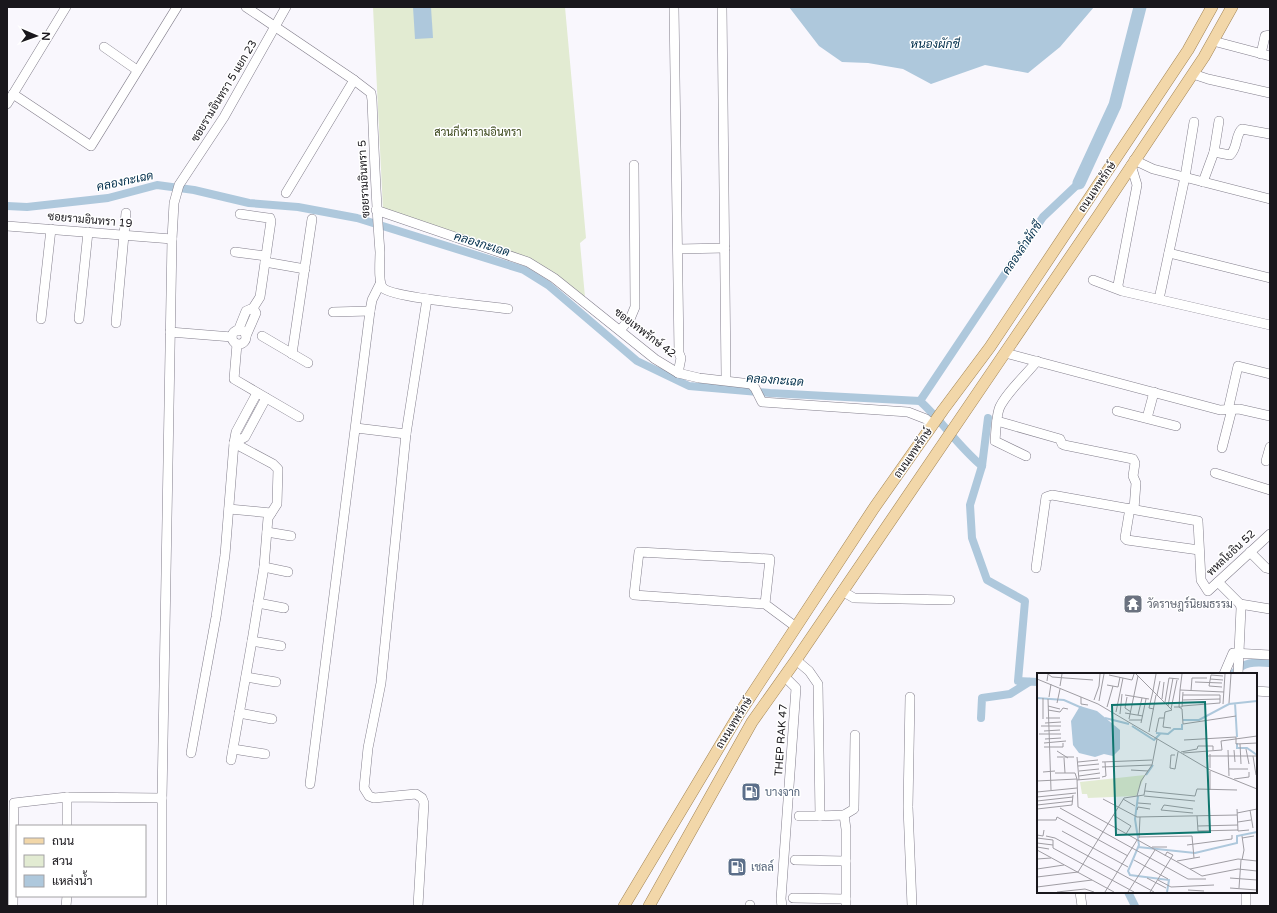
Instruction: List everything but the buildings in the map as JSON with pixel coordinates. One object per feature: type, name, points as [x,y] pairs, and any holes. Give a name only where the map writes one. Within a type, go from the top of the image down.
[{"type":"main road","name":"ถนนเทพรักษ์","points":[[624,906],[739,714],[874,508],[943,410],[990,347],[1188,50],[1212,7]]},
{"type":"main road","name":"ถนนเทพรักษ์","points":[[649,906],[752,722],[796,660],[1133,163],[1213,42],[1232,7]]},
{"type":"street","points":[[7,104],[66,7]]},
{"type":"street","points":[[13,94],[91,146],[177,7]]},
{"type":"street","name":"ซอยรามอินทรา 5","points":[[246,7],[371,93],[376,210],[379,237],[380,284]]},
{"type":"street","name":"ซอยรามอินทรา 5 แยก 23","points":[[162,906],[162,798],[170,332],[172,239],[175,195],[179,185],[224,117],[286,7]]},
{"type":"street","points":[[674,7],[679,353],[681,358],[678,373]]},
{"type":"street","points":[[722,7],[725,248],[724,332],[726,376]]},
{"type":"street","points":[[1213,42],[1265,55],[1265,36],[1270,35]]},
{"type":"street","points":[[104,47],[137,70]]},
{"type":"street","points":[[1192,74],[1270,93]]},
{"type":"street","points":[[286,192],[354,80]]},
{"type":"street","points":[[1203,182],[1214,152],[1219,121]]},
{"type":"street","points":[[1160,299],[1185,177],[1194,122]]},
{"type":"street","points":[[1214,152],[1230,155],[1233,152],[1239,132],[1242,129],[1270,134]]},
{"type":"street","points":[[1119,289],[1118,285],[1137,185],[1133,163],[1270,199]]},
{"type":"street","points":[[620,330],[630,319],[635,307],[634,164]]},
{"type":"street","name":"ซอยเทพรักษ์ 42","points":[[376,210],[528,262],[554,278],[655,359],[678,373],[699,378],[748,383],[755,388],[762,402],[908,412],[926,418],[933,424]]},
{"type":"street","points":[[116,323],[126,213]]},
{"type":"street","points":[[240,214],[270,218],[260,297],[253,308],[246,310],[235,337],[234,379],[299,417]]},
{"type":"street","points":[[292,354],[312,219]]},
{"type":"street","name":"ซอยรามอินทรา 19","points":[[7,226],[172,239]]},
{"type":"street","points":[[41,319],[51,229]]},
{"type":"street","points":[[79,319],[88,232]]},
{"type":"street","points":[[678,249],[725,248]]},
{"type":"street","points":[[235,252],[305,269]]},
{"type":"street","points":[[1169,253],[1270,278]]},
{"type":"street","points":[[1093,280],[1119,289],[1270,325]]},
{"type":"street","points":[[310,784],[372,300],[380,284],[383,288],[390,292],[427,299],[508,309]]},
{"type":"street","points":[[418,906],[424,803],[422,798],[416,794],[374,798],[369,796],[364,788],[368,748],[381,683],[406,434],[427,299]]},
{"type":"street","points":[[170,332],[235,337],[243,343],[256,313],[253,308]]},
{"type":"street","points":[[333,312],[370,311]]},
{"type":"street","points":[[262,336],[308,363]]},
{"type":"street","points":[[1005,352],[1037,362],[1220,410],[1239,409],[1270,416]]},
{"type":"street","points":[[669,367],[674,357],[679,353]]},
{"type":"street","points":[[1026,456],[995,440],[997,421],[999,409],[1004,400],[1037,362]]},
{"type":"street","points":[[1222,448],[1238,366],[1270,374]]},
{"type":"street","points":[[1147,418],[1154,392]]},
{"type":"street","points":[[191,753],[216,617],[225,555],[236,432],[257,393]]},
{"type":"street","points":[[234,443],[245,437],[266,398]]},
{"type":"street","points":[[1116,411],[1176,426]]},
{"type":"street","points":[[997,421],[1060,439],[1064,445],[1133,459],[1135,463],[1133,476],[1136,483],[1126,540],[1199,550]]},
{"type":"street","points":[[356,428],[406,434]]},
{"type":"street","points":[[231,760],[264,568],[268,518],[275,510],[277,504],[278,469],[273,464],[234,443]]},
{"type":"street","points":[[1266,461],[1270,446]]},
{"type":"street","points":[[1215,473],[1270,490]]},
{"type":"street","points":[[1036,568],[1046,497],[1052,495],[1132,509]]},
{"type":"street","points":[[229,509],[271,513]]},
{"type":"street","name":"พหลโยธิน 52","points":[[1132,509],[1198,520],[1201,580],[1208,591],[1270,534]]},
{"type":"street","points":[[267,532],[291,536]]},
{"type":"street","points":[[765,604],[770,559],[639,552],[634,594],[765,604],[796,627]]},
{"type":"street","points":[[1250,552],[1266,568],[1270,569]]},
{"type":"street","points":[[264,568],[288,572]]},
{"type":"street","points":[[1218,582],[1240,604],[1242,608],[1238,673]]},
{"type":"street","points":[[842,591],[854,598],[950,600]]},
{"type":"street","points":[[258,603],[284,608]]},
{"type":"street","points":[[1240,604],[1270,609]]},
{"type":"street","points":[[252,641],[280,646]]},
{"type":"street","points":[[1224,673],[1234,653],[1270,655]]},
{"type":"street","points":[[796,660],[809,671],[818,684],[820,816]]},
{"type":"street","name":"THEP RAK 47","points":[[782,906],[781,899],[796,688],[784,676]]},
{"type":"street","points":[[246,677],[276,682]]},
{"type":"street","points":[[1257,691],[1270,692]]},
{"type":"street","points":[[910,698],[908,806],[912,906]]},
{"type":"street","points":[[240,713],[272,719]]},
{"type":"street","points":[[799,816],[844,815],[854,809],[855,735]]},
{"type":"street","points":[[233,749],[265,754]]},
{"type":"street","points":[[67,798],[67,825]]},
{"type":"street","points":[[13,906],[14,803],[67,798],[162,798]]},
{"type":"street","points":[[793,898],[846,902],[846,829],[844,815]]},
{"type":"street","points":[[795,860],[846,861]]},
{"type":"street","points":[[1080,893],[1082,906]]},
{"type":"street","points":[[1246,893],[1246,906]]},
{"type":"green space","name":"สวนกีฬารามอินทรา","points":[[373,7],[565,7],[586,238],[580,243],[585,297],[552,271],[529,259],[383,210]]},
{"type":"water","points":[[413,7],[431,7],[433,38],[415,39]]},
{"type":"water","name":"หนองผักชี","points":[[789,7],[1094,7],[1060,47],[1028,73],[985,65],[931,84],[903,69],[868,63],[842,62],[819,46]]},
{"type":"waterway","name":"คลองลำผักชี","points":[[1079,183],[1115,105],[1140,7]]},
{"type":"waterway","name":"คลองลำผักชี","points":[[982,466],[966,451],[920,401],[1043,217],[1079,183]]},
{"type":"waterway","name":"คลองกะเฉด","points":[[7,206],[27,207],[108,198],[157,185],[194,190],[249,203],[298,207],[357,218],[524,270],[548,285],[637,361],[689,386],[770,393],[920,401]]},
{"type":"waterway","points":[[988,418],[982,466],[970,505],[972,538],[987,580],[1025,601],[1018,681],[1037,682]]},
{"type":"waterway","points":[[1234,673],[1241,667],[1250,663],[1270,663]]},
{"type":"waterway","points":[[981,718],[982,698],[1010,694],[1029,682]]},
{"type":"waterway","points":[[1128,893],[1135,906]]},
{"type":"place","name":"วัดราษฎร์นิยมธรรม","points":[[1133,604]]},
{"type":"place","name":"บางจาก","points":[[751,792]]},
{"type":"place","name":"เชลล์","points":[[737,867]]}]
